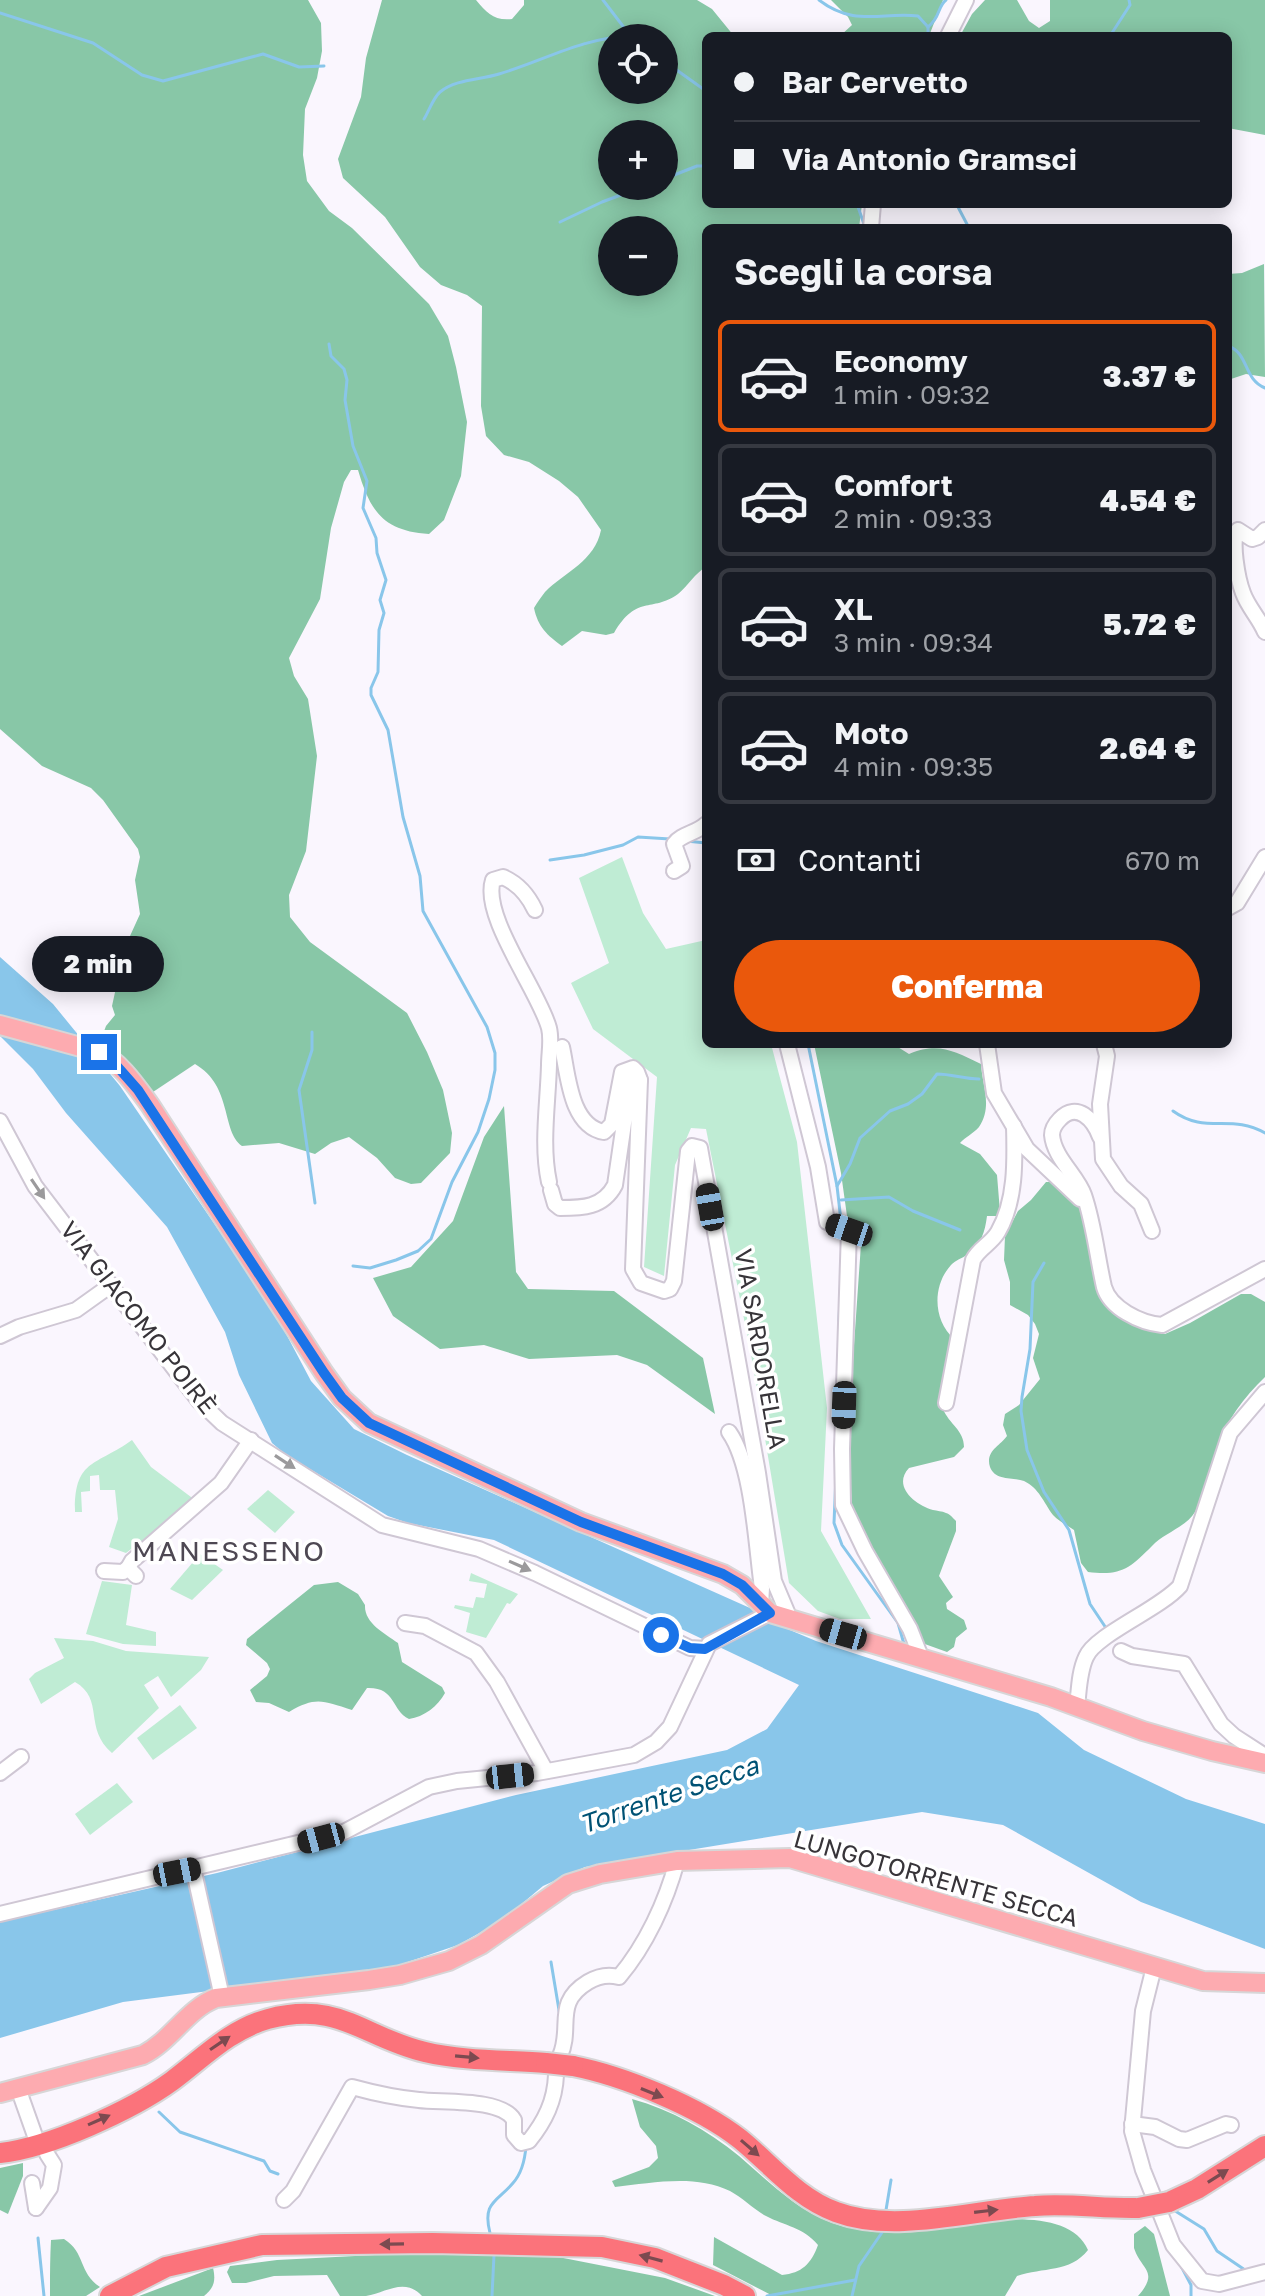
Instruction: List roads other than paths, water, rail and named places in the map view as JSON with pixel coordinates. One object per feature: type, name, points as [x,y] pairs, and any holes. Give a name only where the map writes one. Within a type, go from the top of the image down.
[{"type":"highway","points":[[0,2153],[36,2147],[139,2102],[171,2082],[230,2036],[257,2023],[281,2017],[318,2015],[342,2018],[428,2053],[559,2065],[591,2070],[619,2080],[714,2121],[740,2139],[805,2196],[847,2216],[900,2220],[1049,2205],[1138,2208],[1169,2202],[1197,2189],[1265,2146]]},
{"type":"highway","points":[[110,2296],[166,2267],[262,2245],[432,2243],[602,2247],[655,2258],[745,2296]]},
{"type":"main road","points":[[0,1025],[108,1056],[138,1090],[342,1398],[369,1423],[581,1522],[723,1574],[742,1585],[765,1611],[897,1649],[1143,1731],[1265,1763]]},
{"type":"main road","name":"LUNGOTORRENTE SECCA","points":[[9,2091],[143,2055],[162,2043],[204,2003],[221,1992],[369,1980],[449,1961],[481,1945],[568,1884],[600,1874],[677,1861],[790,1858],[1203,1981],[1265,1983]]},
{"type":"street","points":[[950,32],[966,0]]},
{"type":"street","points":[[1265,530],[1252,539],[1238,530],[1233,540],[1242,592],[1265,632]]},
{"type":"street","points":[[674,871],[682,866],[674,844],[702,827]]},
{"type":"street","points":[[1232,906],[1237,903],[1265,857]]},
{"type":"street","points":[[535,910],[528,895],[512,881],[503,877],[493,880],[491,897],[496,918],[550,1030],[547,1156],[555,1204],[560,1208],[594,1206],[612,1192],[615,1185],[630,1082],[640,1080],[635,1070],[624,1070],[612,1124],[604,1132],[598,1131],[581,1115],[572,1098],[562,1047]]},
{"type":"street","points":[[788,1048],[818,1167],[827,1222],[849,1230],[843,1505],[865,1551],[910,1629],[921,1657]]},
{"type":"street","points":[[988,1048],[994,1093],[1027,1149],[1055,1173],[1089,1212]]},
{"type":"street","points":[[1100,1137],[1103,1131],[1100,1104],[1107,1056],[1105,1048]]},
{"type":"street","name":"VIA SARDORELLA","points":[[640,1080],[633,1269],[641,1283],[664,1291],[670,1289],[674,1281],[688,1151],[692,1146],[698,1146],[758,1473],[774,1581],[790,1619]]},
{"type":"street","points":[[1152,1231],[1141,1204],[1121,1186],[1103,1159],[1100,1137],[1091,1120],[1075,1111],[1068,1112],[1054,1126],[1052,1135],[1058,1154],[1083,1191],[1106,1294],[1121,1307],[1147,1323],[1162,1325],[1265,1269]]},
{"type":"street","name":"VIA GIACOMO POIRÈ","points":[[0,1121],[35,1186],[222,1423],[382,1525],[479,1549],[690,1648],[707,1646]]},
{"type":"street","points":[[946,1403],[973,1260],[977,1251],[997,1235],[1007,1206],[1015,1168],[1014,1126]]},
{"type":"street","points":[[0,1336],[76,1310],[111,1285]]},
{"type":"street","points":[[1077,1707],[1081,1673],[1089,1651],[1166,1599],[1180,1586],[1230,1433],[1265,1392]]},
{"type":"street","points":[[0,1914],[344,1832],[429,1787],[634,1755],[656,1742],[674,1722],[707,1646],[765,1611],[745,1469],[742,1455],[729,1432]]},
{"type":"street","points":[[104,1571],[132,1572],[221,1483],[251,1440]]},
{"type":"street","points":[[405,1623],[425,1626],[476,1653],[497,1682],[546,1771]]},
{"type":"street","points":[[1121,1651],[1132,1656],[1184,1664],[1221,1724],[1265,1756]]},
{"type":"street","points":[[0,1773],[21,1757]]},
{"type":"street","points":[[284,2200],[293,2191],[352,2087],[422,2101],[458,2100],[507,2112],[514,2120],[514,2135],[521,2143],[529,2141],[549,2111],[556,2092],[565,2041],[565,2012],[570,1997],[591,1980],[609,1974],[619,1977],[635,1957],[671,1885],[677,1861]]},
{"type":"street","points":[[194,1872],[221,1992]]},
{"type":"street","points":[[1154,1967],[1143,2011],[1132,2124],[1143,2170],[1173,2245],[1198,2278],[1206,2283],[1219,2284],[1265,2272]]},
{"type":"street","name":"LUNGOTORRENTE SECCA","points":[[9,2091],[35,2136]]},
{"type":"street","points":[[1132,2124],[1155,2127],[1183,2140],[1231,2125]]},
{"type":"street","points":[[32,2183],[36,2208],[50,2188],[54,2158]]},
{"type":"water","name":"Torrente Secca","points":[[0,957],[53,1004],[120,1086],[274,1311],[311,1381],[354,1429],[750,1608],[778,1625],[816,1641],[1038,1713],[1084,1750],[1186,1799],[1265,1824],[1265,1949],[1141,1902],[1003,1825],[922,1812],[585,1867],[543,1886],[501,1921],[458,1945],[390,1968],[123,2002],[0,2038],[0,1922],[217,1873],[516,1795],[727,1750],[767,1729],[799,1685],[494,1540],[408,1523],[388,1516],[272,1443],[239,1375],[225,1332],[167,1227],[66,1113],[33,1069],[0,1036]]},
{"type":"waterway","points":[[603,0],[621,24]]},
{"type":"waterway","points":[[819,0],[856,16],[918,16],[928,27]]},
{"type":"waterway","points":[[928,32],[928,27],[946,0]]},
{"type":"waterway","points":[[1113,32],[1130,5],[1129,0]]},
{"type":"waterway","points":[[0,13],[93,43],[142,75],[163,81],[263,54],[299,67],[324,66]]},
{"type":"waterway","points":[[424,119],[433,101],[446,88],[499,74],[598,40]]},
{"type":"waterway","points":[[678,71],[702,88]]},
{"type":"waterway","points":[[678,173],[702,166]]},
{"type":"waterway","points":[[560,222],[607,200]]},
{"type":"waterway","points":[[858,208],[864,224]]},
{"type":"waterway","points":[[959,208],[967,224]]},
{"type":"waterway","points":[[329,344],[331,356],[344,369],[347,380],[345,400],[353,446],[367,481],[363,508],[376,538],[377,553],[386,580],[380,600],[384,613],[379,630],[378,672],[371,695],[388,730],[403,817],[420,876],[423,911],[487,1027],[495,1053],[489,1099],[478,1132],[452,1182],[431,1239],[418,1251],[396,1260],[370,1268],[353,1266]]},
{"type":"waterway","points":[[1232,348],[1240,354],[1253,379],[1265,388]]},
{"type":"waterway","points":[[550,860],[623,845],[638,837],[670,839]]},
{"type":"waterway","points":[[686,841],[702,843]]},
{"type":"waterway","points":[[312,1032],[312,1050],[299,1090],[315,1203]]},
{"type":"waterway","points":[[809,1048],[837,1186],[841,1221]]},
{"type":"waterway","points":[[837,1186],[860,1138],[890,1111],[922,1094],[937,1074],[979,1079]]},
{"type":"waterway","points":[[1173,1111],[1197,1122],[1241,1124],[1265,1133]]},
{"type":"waterway","points":[[841,1200],[889,1197],[913,1211],[960,1230]]},
{"type":"waterway","points":[[1044,1263],[1033,1282],[1030,1349],[1022,1397],[1027,1450],[1044,1492],[1069,1530],[1090,1604],[1106,1628]]},
{"type":"waterway","points":[[839,1321],[841,1276]]},
{"type":"waterway","points":[[836,1476],[834,1523],[842,1545],[898,1623],[904,1644]]},
{"type":"waterway","points":[[551,1962],[560,2016]]},
{"type":"waterway","points":[[159,2112],[180,2132],[264,2161],[270,2171],[278,2174]]},
{"type":"waterway","points":[[490,2233],[488,2215],[492,2204],[519,2175],[526,2146]]},
{"type":"waterway","points":[[886,2210],[891,2180]]},
{"type":"waterway","points":[[1172,2209],[1204,2229],[1217,2251],[1248,2272]]},
{"type":"waterway","points":[[852,2296],[859,2266],[883,2231]]},
{"type":"waterway","points":[[38,2238],[44,2296]]},
{"type":"waterway","points":[[492,2296],[494,2255]]},
{"type":"waterway","points":[[1181,2266],[1191,2285],[1191,2296]]},
{"type":"waterway","points":[[767,2296],[855,2280]]},
{"type":"district","name":"MANESSENO","points":[[229,1551]]}]
